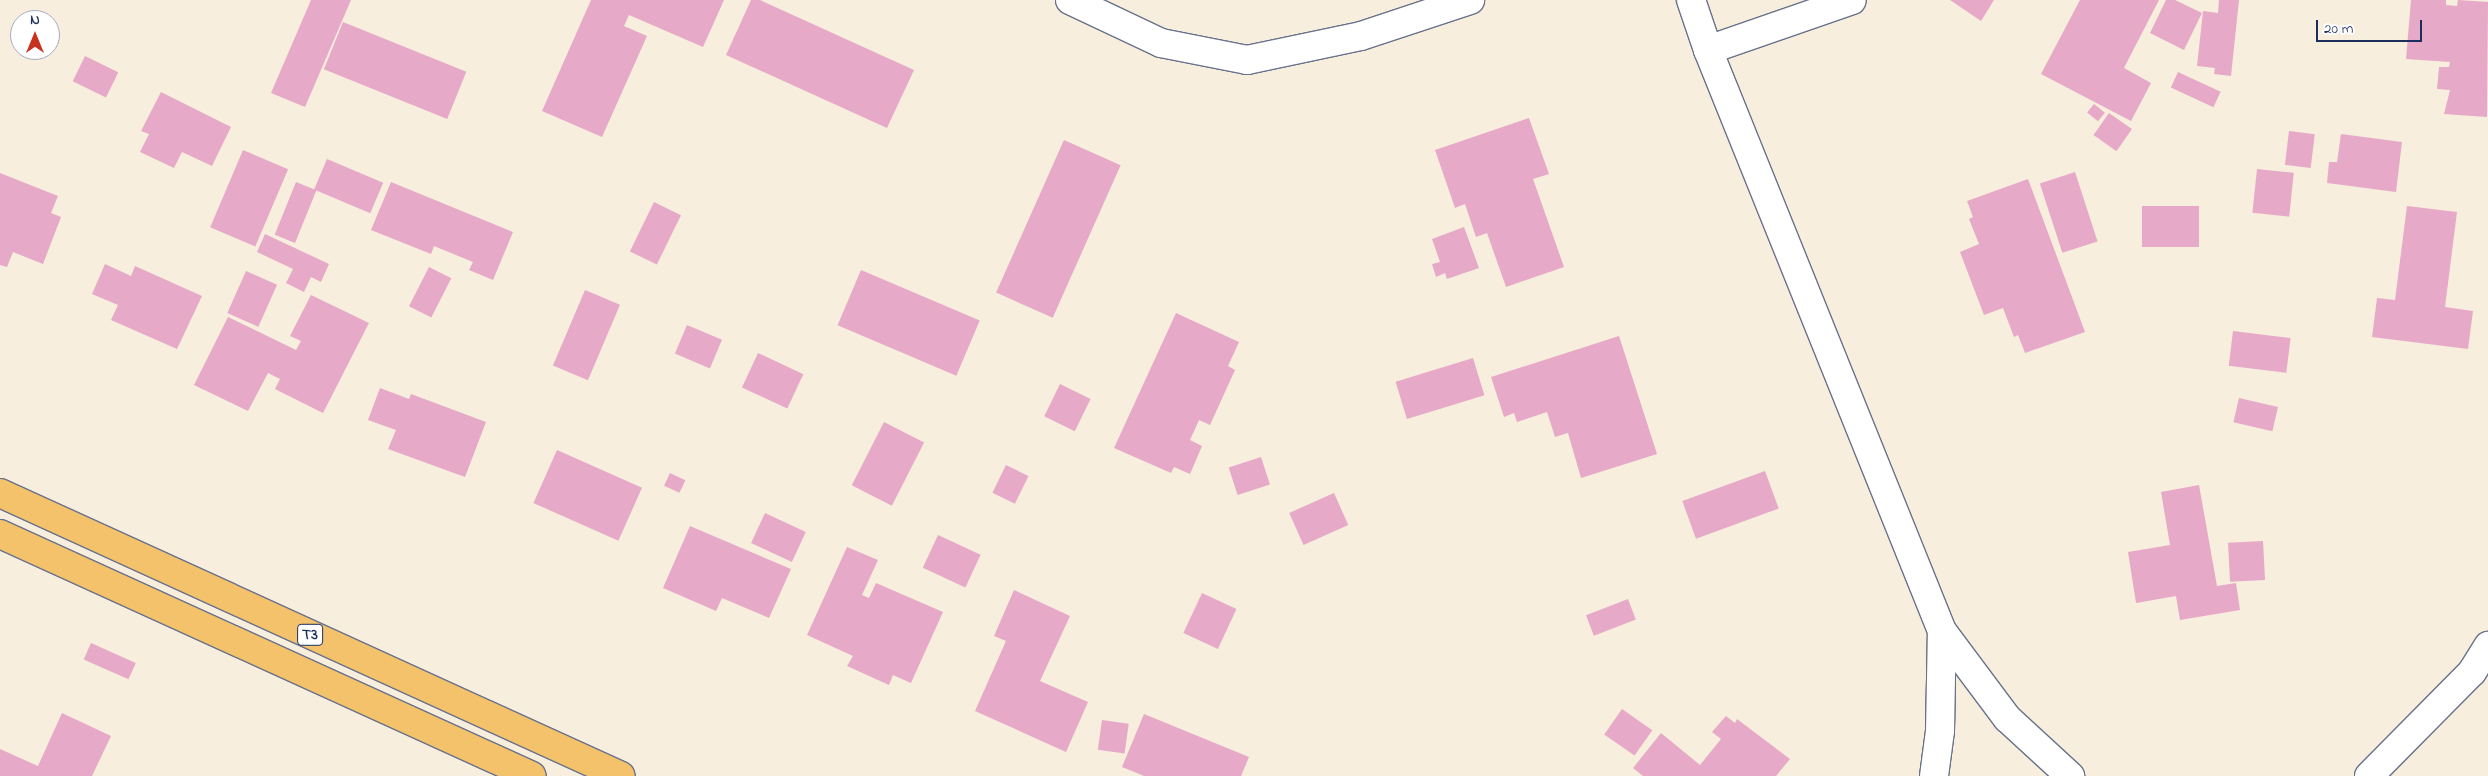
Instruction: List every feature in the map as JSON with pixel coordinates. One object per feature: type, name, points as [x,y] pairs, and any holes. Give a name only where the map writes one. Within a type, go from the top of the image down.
[{"type":"highway","name":"T3","points":[[0,493],[590,770],[621,776]]},
{"type":"highway","name":"T3","points":[[0,534],[532,776]]},
{"type":"street","points":[[1070,0],[1161,43],[1247,60],[1361,36],[1470,0]]},
{"type":"street","points":[[1691,0],[1708,50],[1942,631],[2007,718],[2070,776]]},
{"type":"street","points":[[1708,50],[1852,0]]},
{"type":"street","points":[[1934,776],[1940,731],[1942,631]]},
{"type":"street","points":[[2369,776],[2472,672],[2488,646]]},
{"type":"building","points":[[311,0],[351,0],[305,107],[271,93]]},
{"type":"building","points":[[591,0],[724,0],[703,47],[629,15],[624,26],[647,36],[602,137],[542,111]]},
{"type":"building","points":[[751,0],[760,0],[914,70],[887,128],[726,55]]},
{"type":"building","points":[[1950,0],[1994,0],[1981,21]]},
{"type":"building","points":[[2080,0],[2159,0],[2124,68],[2151,83],[2131,121],[2041,74]]},
{"type":"building","points":[[2166,0],[2175,0],[2202,13],[2184,50],[2150,33]]},
{"type":"building","points":[[2219,0],[2239,0],[2231,76],[2214,74],[2215,68],[2197,66],[2203,11],[2218,13]]},
{"type":"building","points":[[2411,0],[2446,0],[2446,5],[2457,6],[2458,0],[2488,2],[2487,117],[2444,114],[2450,90],[2437,89],[2439,67],[2449,67],[2450,62],[2406,59]]},
{"type":"building","points":[[343,22],[466,72],[447,119],[324,69]]},
{"type":"building","points":[[85,56],[118,72],[106,97],[73,81]]},
{"type":"building","points":[[2178,72],[2221,92],[2213,107],[2171,87]]},
{"type":"building","points":[[161,92],[231,127],[212,166],[182,152],[174,168],[140,152],[149,134],[141,131]]},
{"type":"building","points":[[2094,104],[2105,113],[2098,121],[2087,113]]},
{"type":"building","points":[[2109,113],[2132,129],[2116,151],[2094,135]]},
{"type":"building","points":[[1529,118],[1549,174],[1533,179],[1564,267],[1506,287],[1487,233],[1476,237],[1465,204],[1455,208],[1435,150]]},
{"type":"building","points":[[2289,131],[2315,134],[2311,168],[2285,165]]},
{"type":"building","points":[[2341,134],[2402,142],[2396,192],[2327,183],[2329,162],[2337,162]]},
{"type":"building","points":[[1064,140],[1121,165],[1053,318],[996,293]]},
{"type":"building","points":[[243,150],[288,169],[255,246],[210,227]]},
{"type":"building","points":[[327,159],[383,183],[370,213],[314,189]]},
{"type":"building","points":[[2257,169],[2294,173],[2289,217],[2252,213]]},
{"type":"building","points":[[2075,172],[2098,241],[2062,253],[2040,183]]},
{"type":"building","points":[[0,173],[58,196],[51,213],[61,217],[43,264],[13,252],[7,267],[0,265]]},
{"type":"building","points":[[2028,179],[2085,332],[2025,353],[2018,335],[2014,337],[2003,308],[1984,315],[1960,252],[1979,244],[1969,219],[1973,217],[1967,201]]},
{"type":"building","points":[[296,182],[316,190],[295,243],[275,235]]},
{"type":"building","points":[[391,182],[513,232],[493,280],[469,270],[473,262],[434,246],[431,254],[371,230]]},
{"type":"building","points":[[654,202],[681,215],[657,265],[630,251]]},
{"type":"building","points":[[2142,206],[2199,206],[2199,247],[2142,247]]},
{"type":"building","points":[[2407,206],[2457,212],[2445,307],[2473,311],[2468,349],[2372,337],[2377,298],[2395,300]]},
{"type":"building","points":[[1464,227],[1479,268],[1447,279],[1445,273],[1436,277],[1432,264],[1440,262],[1432,239]]},
{"type":"building","points":[[265,234],[329,264],[321,282],[311,277],[304,292],[286,283],[293,269],[257,252]]},
{"type":"building","points":[[105,264],[131,276],[135,266],[202,296],[177,349],[111,320],[118,305],[92,294]]},
{"type":"building","points":[[429,267],[451,278],[431,318],[409,306]]},
{"type":"building","points":[[861,270],[980,320],[956,376],[838,325]]},
{"type":"building","points":[[246,271],[277,285],[258,327],[227,313]]},
{"type":"building","points":[[585,290],[620,305],[588,380],[553,365]]},
{"type":"building","points":[[311,295],[369,323],[323,413],[275,389],[280,379],[268,373],[248,411],[194,385],[228,317],[296,350],[301,341],[290,336]]},
{"type":"building","points":[[1176,313],[1239,342],[1228,366],[1235,370],[1210,425],[1199,420],[1190,440],[1202,446],[1190,474],[1174,467],[1171,473],[1114,448]]},
{"type":"building","points":[[687,325],[722,340],[710,368],[675,354]]},
{"type":"building","points":[[2233,331],[2291,338],[2286,373],[2229,366]]},
{"type":"building","points":[[1619,336],[1657,454],[1581,478],[1568,433],[1555,437],[1547,412],[1517,422],[1514,413],[1504,417],[1491,377]]},
{"type":"building","points":[[758,353],[803,374],[787,409],[742,387]]},
{"type":"building","points":[[1473,358],[1484,395],[1407,419],[1396,382]]},
{"type":"building","points":[[1060,384],[1091,399],[1075,431],[1044,416]]},
{"type":"building","points":[[380,388],[409,399],[411,394],[486,422],[465,477],[388,449],[396,430],[368,420]]},
{"type":"building","points":[[2239,398],[2278,407],[2272,431],[2233,422]]},
{"type":"building","points":[[884,422],[924,442],[892,506],[852,485]]},
{"type":"building","points":[[557,450],[642,488],[618,541],[533,503]]},
{"type":"building","points":[[1261,457],[1270,485],[1238,495],[1229,468]]},
{"type":"building","points":[[1006,465],[1028,476],[1015,504],[992,493]]},
{"type":"building","points":[[1765,471],[1779,509],[1696,539],[1682,501]]},
{"type":"building","points":[[670,473],[685,480],[679,493],[664,486]]},
{"type":"building","points":[[2199,485],[2217,586],[2236,583],[2240,610],[2180,620],[2176,596],[2136,603],[2128,552],[2170,545],[2161,492]]},
{"type":"building","points":[[1334,493],[1348,525],[1303,545],[1289,513]]},
{"type":"building","points":[[765,513],[806,532],[792,562],[751,543]]},
{"type":"building","points":[[690,526],[791,569],[769,618],[722,598],[716,611],[663,588]]},
{"type":"building","points":[[938,535],[981,555],[965,587],[923,568]]},
{"type":"building","points":[[2263,541],[2265,580],[2230,582],[2228,543]]},
{"type":"building","points":[[847,547],[878,560],[862,595],[869,598],[876,583],[943,612],[911,683],[893,675],[889,685],[847,666],[853,656],[807,635]]},
{"type":"building","points":[[1014,590],[1070,616],[1040,681],[1088,702],[1066,752],[975,711],[1006,641],[994,636]]},
{"type":"building","points":[[1202,593],[1236,609],[1218,649],[1183,633]]},
{"type":"building","points":[[1628,599],[1636,620],[1594,636],[1586,615]]},
{"type":"building","points":[[91,643],[136,663],[128,679],[84,659]]},
{"type":"building","points":[[1622,709],[1652,730],[1635,756],[1604,734]]},
{"type":"building","points":[[62,713],[111,736],[92,776],[0,776],[0,749],[38,766]]},
{"type":"building","points":[[1144,714],[1249,757],[1241,776],[1144,776],[1122,767]]},
{"type":"building","points":[[1726,716],[1735,723],[1737,719],[1790,759],[1776,776],[1643,776],[1633,768],[1661,733],[1700,765],[1721,739],[1712,732]]},
{"type":"building","points":[[1102,720],[1129,724],[1125,753],[1098,750]]}]
